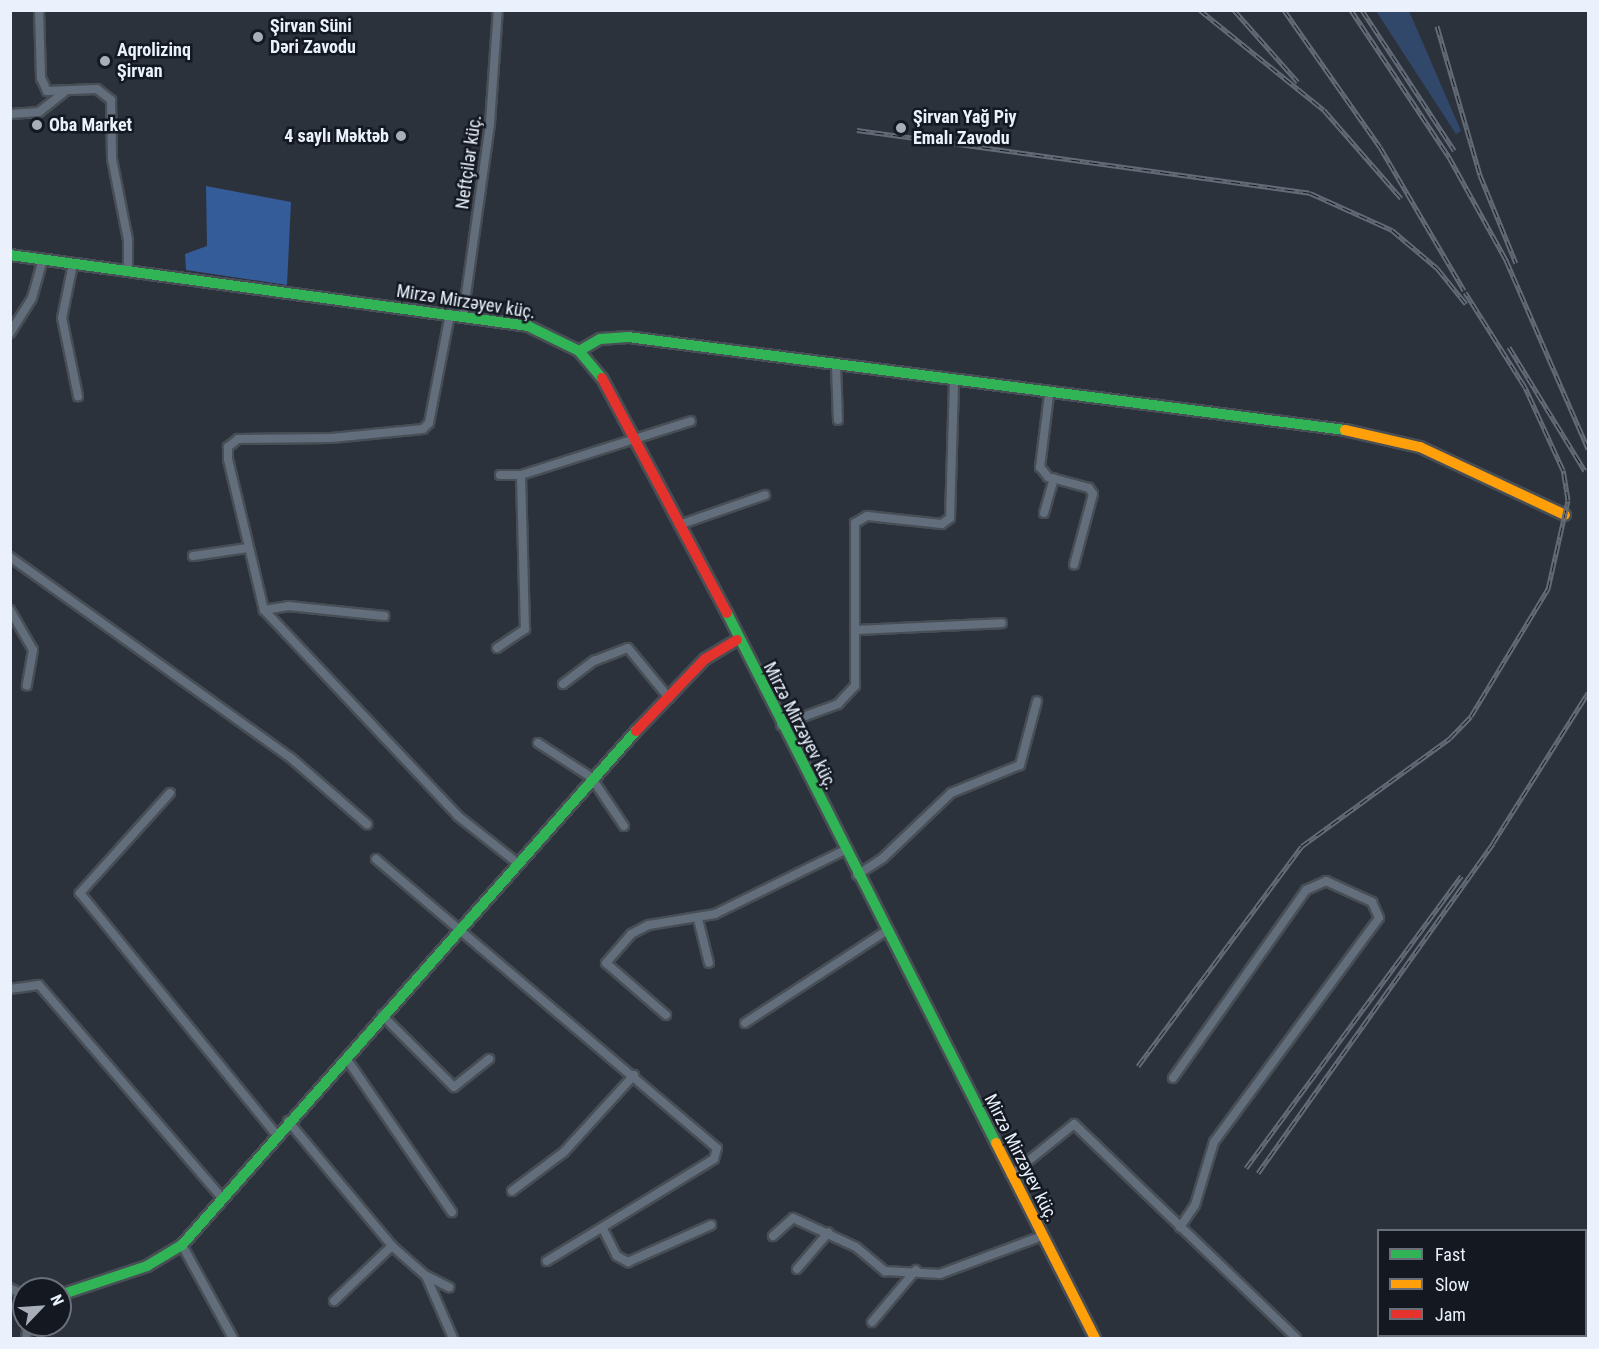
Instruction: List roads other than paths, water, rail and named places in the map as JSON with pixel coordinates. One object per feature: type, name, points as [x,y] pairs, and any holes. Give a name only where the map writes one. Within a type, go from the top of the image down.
[{"type":"street","points":[[39,10],[41,78],[47,91],[63,93],[97,89],[111,100],[112,159],[128,240],[128,272]]},
{"type":"street","name":"Neftçilər küç.","points":[[463,316],[490,123],[498,10]]},
{"type":"street","points":[[10,114],[39,112],[63,93]]},
{"type":"street","name":"Mirzə Mirzəyev küç.","points":[[10,255],[528,326],[579,351],[611,389],[637,436],[857,875],[1095,1338]]},
{"type":"street","points":[[10,333],[32,298],[43,259]]},
{"type":"street","points":[[74,264],[62,318],[78,396]]},
{"type":"street","points":[[450,314],[429,423],[423,429],[232,442],[228,459],[247,548],[264,610],[458,816],[516,862]]},
{"type":"street","points":[[579,351],[600,339],[628,337],[1049,395],[1395,439],[1565,516]]},
{"type":"street","points":[[836,366],[838,420]]},
{"type":"street","points":[[781,725],[849,698],[855,686],[855,523],[867,516],[942,524],[950,518],[954,382]]},
{"type":"street","points":[[1049,395],[1038,459],[1043,473],[1089,488],[1093,494],[1074,565]]},
{"type":"street","points":[[500,475],[521,475],[637,436],[691,421]]},
{"type":"street","points":[[497,648],[525,629],[521,475]]},
{"type":"street","points":[[1044,513],[1054,478]]},
{"type":"street","points":[[680,525],[765,495]]},
{"type":"street","points":[[194,556],[247,548]]},
{"type":"street","points":[[10,557],[291,758],[367,824]]},
{"type":"street","points":[[264,610],[288,606],[384,616]]},
{"type":"street","points":[[10,610],[33,650],[27,685]]},
{"type":"street","points":[[855,630],[1002,623]]},
{"type":"street","points":[[72,1291],[147,1266],[182,1245],[224,1199],[288,1120],[346,1058],[459,925],[591,777],[705,659],[738,640]]},
{"type":"street","points":[[563,684],[594,661],[628,648],[669,698]]},
{"type":"street","points":[[857,875],[884,858],[951,794],[1020,765],[1037,701]]},
{"type":"street","points":[[538,743],[591,777],[624,826]]},
{"type":"street","points":[[170,794],[80,893],[276,1134]]},
{"type":"street","points":[[666,1015],[609,969],[608,957],[638,928],[698,919],[845,850]]},
{"type":"street","points":[[376,859],[459,925],[634,1075],[719,1152],[603,1229],[547,1261]]},
{"type":"street","points":[[1173,1078],[1306,890],[1326,881],[1372,902],[1379,918],[1214,1142],[1195,1205],[1180,1227]]},
{"type":"street","points":[[698,919],[709,963]]},
{"type":"street","points":[[745,1023],[886,931]]},
{"type":"street","points":[[10,989],[39,985],[224,1199]]},
{"type":"street","points":[[382,1015],[454,1087],[489,1059]]},
{"type":"street","points":[[346,1058],[452,1212]]},
{"type":"street","points":[[512,1191],[564,1152],[634,1075]]},
{"type":"street","points":[[288,1120],[392,1246],[426,1276],[449,1287]]},
{"type":"street","points":[[1011,1175],[1074,1124],[1296,1338]]},
{"type":"street","points":[[773,1236],[788,1218],[828,1233],[856,1247],[885,1271],[916,1270],[949,1274],[1042,1236]]},
{"type":"street","points":[[603,1229],[617,1256],[628,1262],[711,1225]]},
{"type":"street","points":[[796,1269],[828,1233]]},
{"type":"street","points":[[182,1245],[233,1338]]},
{"type":"street","points":[[334,1301],[392,1246]]},
{"type":"street","points":[[872,1322],[916,1270]]},
{"type":"street","points":[[426,1276],[453,1338]]},
{"type":"railway","points":[[1200,10],[1324,110],[1401,198]]},
{"type":"railway","points":[[1234,10],[1298,82]]},
{"type":"railway","points":[[1284,10],[1380,147],[1464,290]]},
{"type":"railway","points":[[1351,10],[1449,157],[1506,260],[1588,449]]},
{"type":"railway","points":[[1362,10],[1454,150]]},
{"type":"railway","points":[[1437,26],[1480,175],[1516,263]]},
{"type":"railway","points":[[857,130],[1310,193],[1392,230],[1437,268],[1466,304]]},
{"type":"railway","points":[[1138,1066],[1302,846],[1450,738],[1471,716],[1548,589],[1568,500],[1563,470],[1525,387],[1465,292]]},
{"type":"railway","points":[[1509,347],[1585,471]]},
{"type":"railway","points":[[1258,1173],[1493,843],[1588,693]]},
{"type":"railway","points":[[1246,1168],[1461,876]]},
{"type":"place","name":"Şirvan Süni Dəri Zavodu","points":[[258,37]]},
{"type":"place","name":"Aqrolizinq Şirvan","points":[[105,61]]},
{"type":"place","name":"Oba Market","points":[[37,125]]},
{"type":"place","name":"Şirvan Yağ Piy Emalı Zavodu","points":[[901,128]]},
{"type":"place","name":"4 saylı Məktəb","points":[[401,136]]}]
